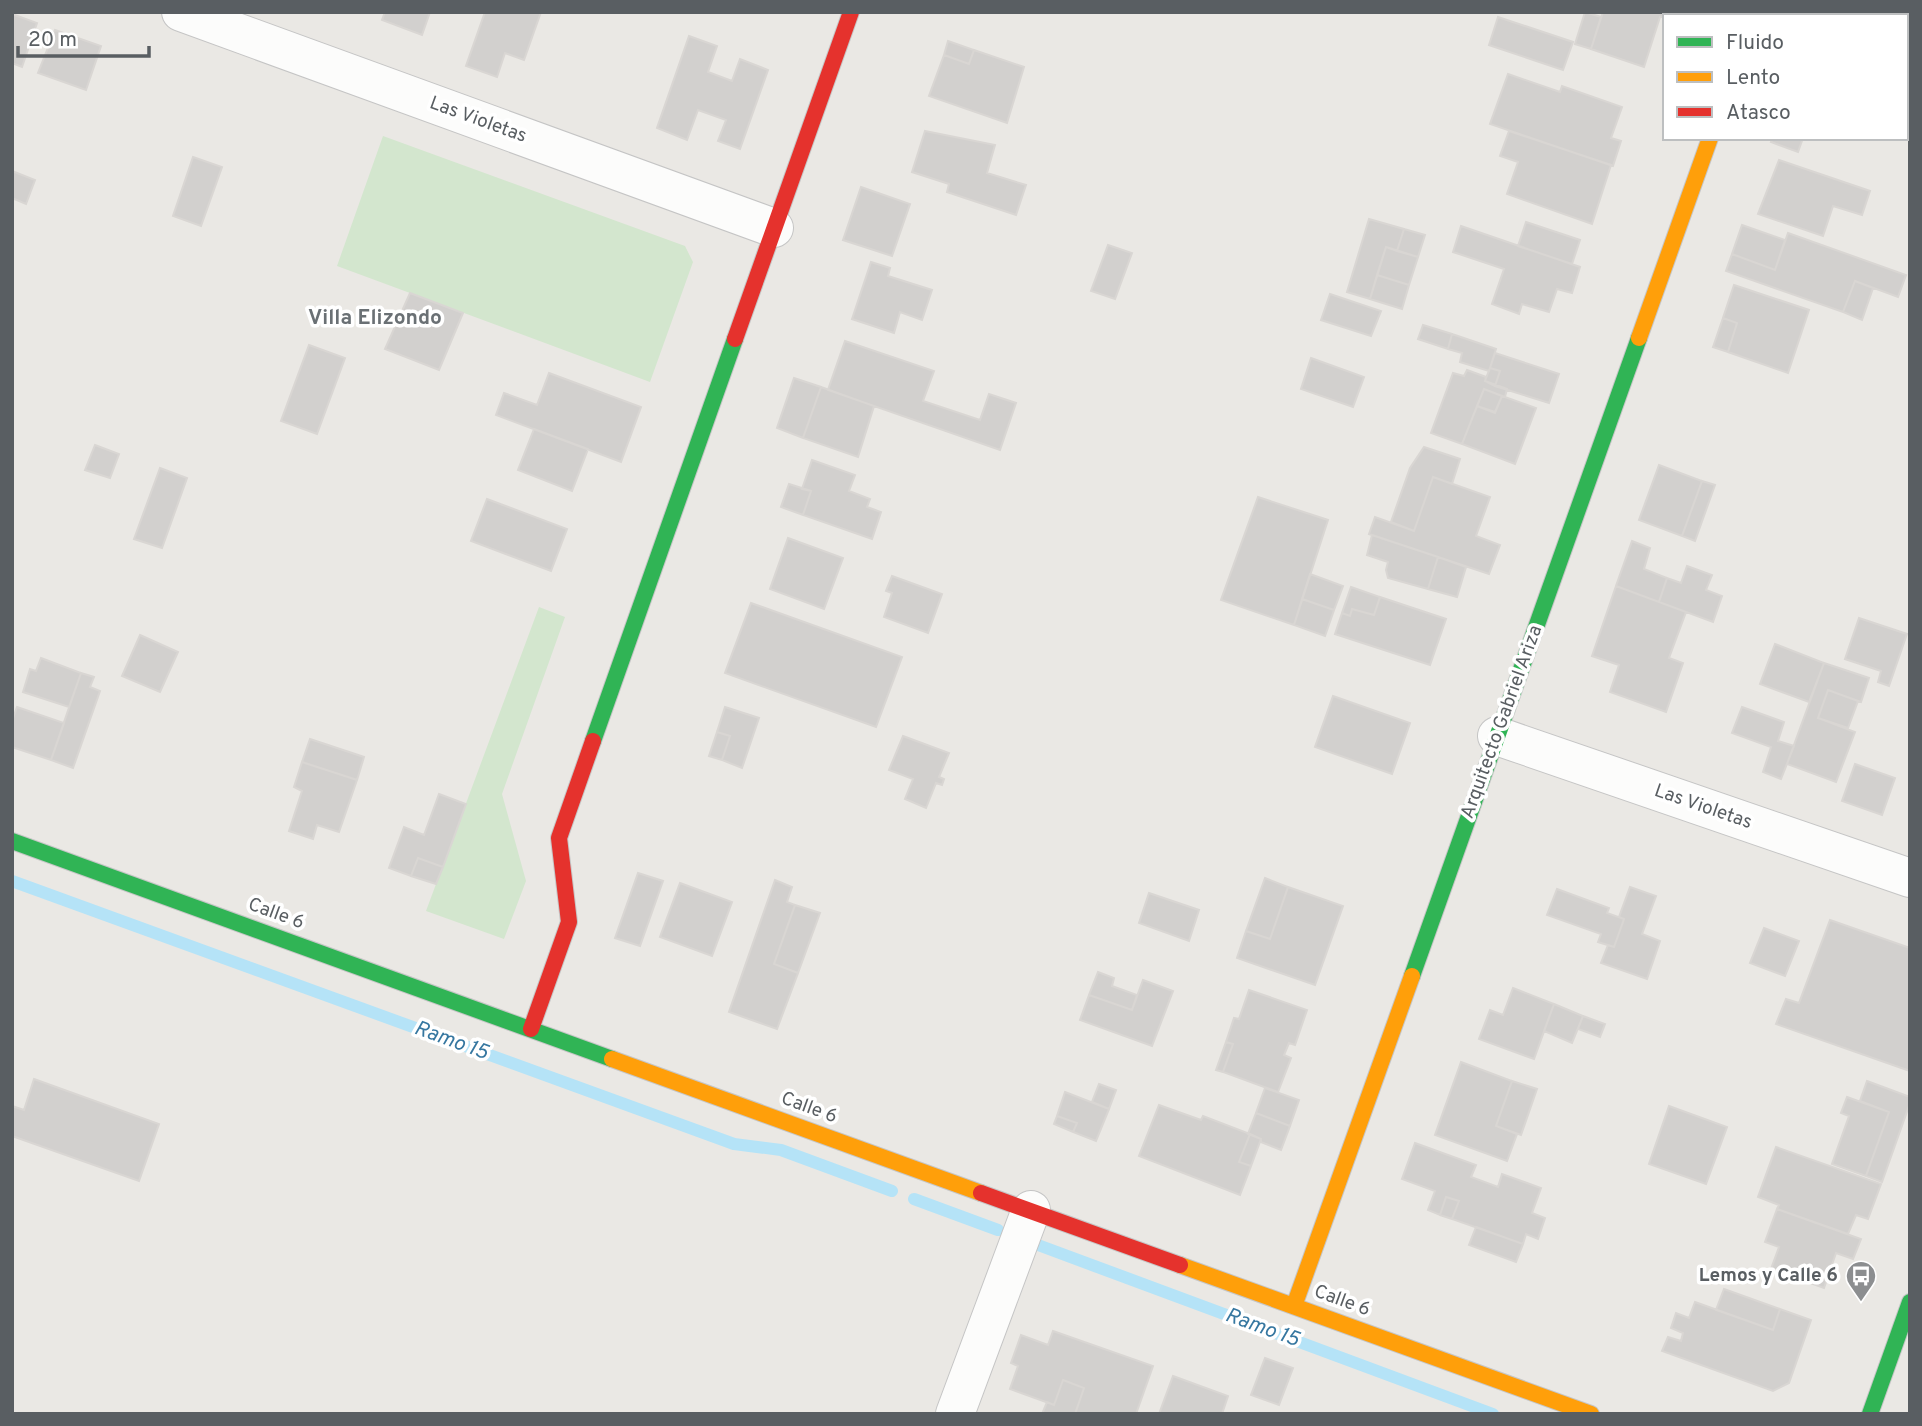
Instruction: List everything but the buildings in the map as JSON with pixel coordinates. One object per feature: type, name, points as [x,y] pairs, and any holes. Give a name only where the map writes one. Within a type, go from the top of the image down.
[{"type":"street","name":"Las Violetas","points":[[181,12],[775,228]]},
{"type":"street","points":[[531,1029],[569,922],[559,838],[850,12]]},
{"type":"street","name":"Arquitecto Gabriel Ariza","points":[[1294,1306],[1709,140]]},
{"type":"street","name":"Las Violetas","points":[[1497,736],[1910,878]]},
{"type":"street","name":"Calle 6","points":[[12,841],[1591,1414]]},
{"type":"street","points":[[955,1414],[1031,1210]]},
{"type":"street","points":[[1870,1414],[1910,1302]]},
{"type":"green space","points":[[383,136],[685,246],[693,262],[650,382],[337,266]]},
{"type":"green space","points":[[539,607],[565,617],[502,794],[526,881],[504,939],[426,911]]},
{"type":"waterway","name":"Ramo 15","points":[[12,881],[734,1144],[781,1150],[892,1191]]},
{"type":"waterway","name":"Ramo 15","points":[[914,1199],[998,1230]]},
{"type":"waterway","name":"Ramo 15","points":[[1030,1242],[1493,1414]]},
{"type":"traffic: fast","points":[[1412,976],[1639,338]]},
{"type":"traffic: fast","points":[[593,741],[735,339]]},
{"type":"traffic: fast","points":[[12,841],[612,1059]]},
{"type":"traffic: fast","points":[[1870,1414],[1910,1302]]},
{"type":"traffic: slow","points":[[1639,338],[1709,140]]},
{"type":"traffic: slow","points":[[1294,1306],[1412,976]]},
{"type":"traffic: slow","points":[[612,1059],[981,1193]]},
{"type":"traffic: slow","points":[[1180,1265],[1591,1414]]},
{"type":"traffic: jam","points":[[735,339],[851,12]]},
{"type":"traffic: jam","points":[[531,1029],[569,922],[559,838],[593,741]]},
{"type":"traffic: jam","points":[[981,1193],[1180,1265]]},
{"type":"place","name":"Lemos y Calle 6","points":[[1861,1303]]},
{"type":"district","name":"Villa Elizondo","points":[[375,318]]}]
